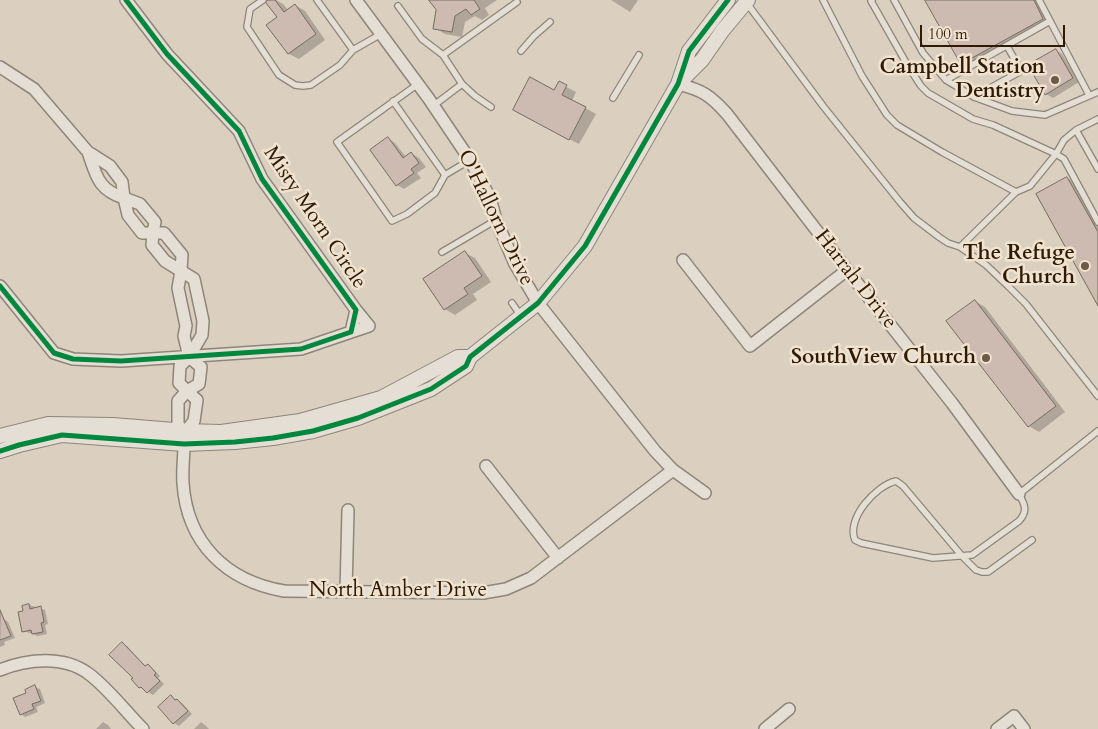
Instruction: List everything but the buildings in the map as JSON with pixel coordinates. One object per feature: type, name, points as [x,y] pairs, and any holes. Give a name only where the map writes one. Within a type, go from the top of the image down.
[{"type":"street","name":"Misty Morn Circle","points":[[0,286],[54,352],[73,359],[122,361],[300,349],[369,326],[262,179],[239,131],[167,54],[126,0]]},
{"type":"street","name":"O'Hallorn Drive","points":[[356,0],[434,106],[470,160],[490,198],[496,220],[515,264],[538,303],[655,450],[673,470],[705,493]]},
{"type":"street","points":[[0,451],[62,435],[185,438],[235,442],[273,438],[313,431],[358,418],[431,389],[466,366],[470,357],[538,303],[585,246],[678,84],[689,50],[728,0]]},
{"type":"street","points":[[678,84],[702,60],[747,1]]},
{"type":"street","points":[[0,67],[34,89],[88,152],[110,166],[122,182],[128,215],[142,233],[164,233],[182,255],[178,288],[186,326],[184,336],[189,357],[200,367],[198,384],[178,401],[178,426],[185,438]]},
{"type":"street","name":"Harrah Drive","points":[[678,84],[700,90],[719,105],[952,403],[1019,494]]},
{"type":"street","points":[[88,152],[97,177],[110,194],[140,204],[155,222],[152,245],[165,260],[194,279],[203,321],[202,335],[189,357],[180,366],[179,383],[196,400],[194,421],[185,438]]},
{"type":"street","points":[[683,260],[750,346],[847,270]]},
{"type":"street","name":"Misty Morn Circle","points":[[351,332],[356,310]]},
{"type":"street","points":[[0,436],[48,424],[113,425],[185,438]]},
{"type":"street","name":"North Amber Drive","points":[[185,438],[183,483],[188,515],[196,534],[220,563],[242,578],[263,588],[284,591],[483,593],[506,589],[531,578],[673,470]]},
{"type":"street","points":[[486,466],[558,558]]},
{"type":"street","points":[[346,592],[348,510]]},
{"type":"street","points":[[0,670],[33,660],[74,666],[88,673],[142,729]]},
{"type":"street","points":[[765,729],[789,709]]},
{"type":"street","points":[[997,729],[1014,716],[1024,729]]},
{"type":"lane","points":[[263,0],[250,9],[247,27],[279,75],[294,85],[311,85],[340,65],[353,50],[381,34]]},
{"type":"lane","points":[[317,0],[353,50]]},
{"type":"lane","points":[[823,0],[862,76],[888,115],[897,125],[1016,192]]},
{"type":"lane","points":[[872,0],[908,66],[928,93],[973,119],[993,125],[1064,159],[1098,222]]},
{"type":"lane","points":[[894,0],[923,53],[946,80],[974,97],[1012,111],[1045,115],[1098,92]]},
{"type":"lane","points":[[1039,0],[1089,95]]},
{"type":"lane","points":[[747,1],[823,106],[914,218],[939,237],[960,247],[986,265],[1026,304],[1098,396]]},
{"type":"lane","points":[[444,55],[517,2]]},
{"type":"lane","points":[[398,6],[422,40],[444,55],[462,84],[491,107]]},
{"type":"lane","points":[[946,80],[1050,21]]},
{"type":"lane","points":[[521,51],[550,22]]},
{"type":"lane","points":[[974,97],[1021,70],[1007,46]]},
{"type":"lane","points":[[612,98],[638,55]]},
{"type":"lane","points":[[418,84],[337,142],[392,221],[406,214],[435,193],[445,175],[470,160]]},
{"type":"lane","points":[[434,106],[462,84]]},
{"type":"lane","points":[[393,101],[445,175]]},
{"type":"lane","points":[[960,247],[1016,192],[1030,186],[1056,154],[1064,140],[1076,130],[1098,119]]},
{"type":"lane","points":[[1076,130],[1098,169]]},
{"type":"lane","points":[[442,252],[496,220]]},
{"type":"lane","points":[[512,303],[521,316]]},
{"type":"lane","points":[[1032,540],[988,572],[976,570],[962,556],[903,486],[896,481],[888,483],[864,504],[854,520],[852,534],[855,540],[861,543],[933,558],[962,556],[972,555],[1019,521],[1024,515],[1026,507],[1019,494],[1098,431]]},
{"type":"cycle path","points":[[0,286],[54,353],[73,359],[121,361],[301,349],[351,332],[356,310],[262,179],[239,131],[167,54],[126,0]]},
{"type":"cycle path","points":[[0,451],[62,435],[184,444],[273,438],[313,431],[358,418],[431,389],[466,366],[470,357],[538,303],[585,246],[678,84],[689,51],[728,0]]},
{"type":"place","name":"Campbell Station Dentistry","points":[[1055,80]]},
{"type":"place","name":"The Refuge Church","points":[[1085,266]]},
{"type":"place","name":"SouthView Church","points":[[986,358]]}]
